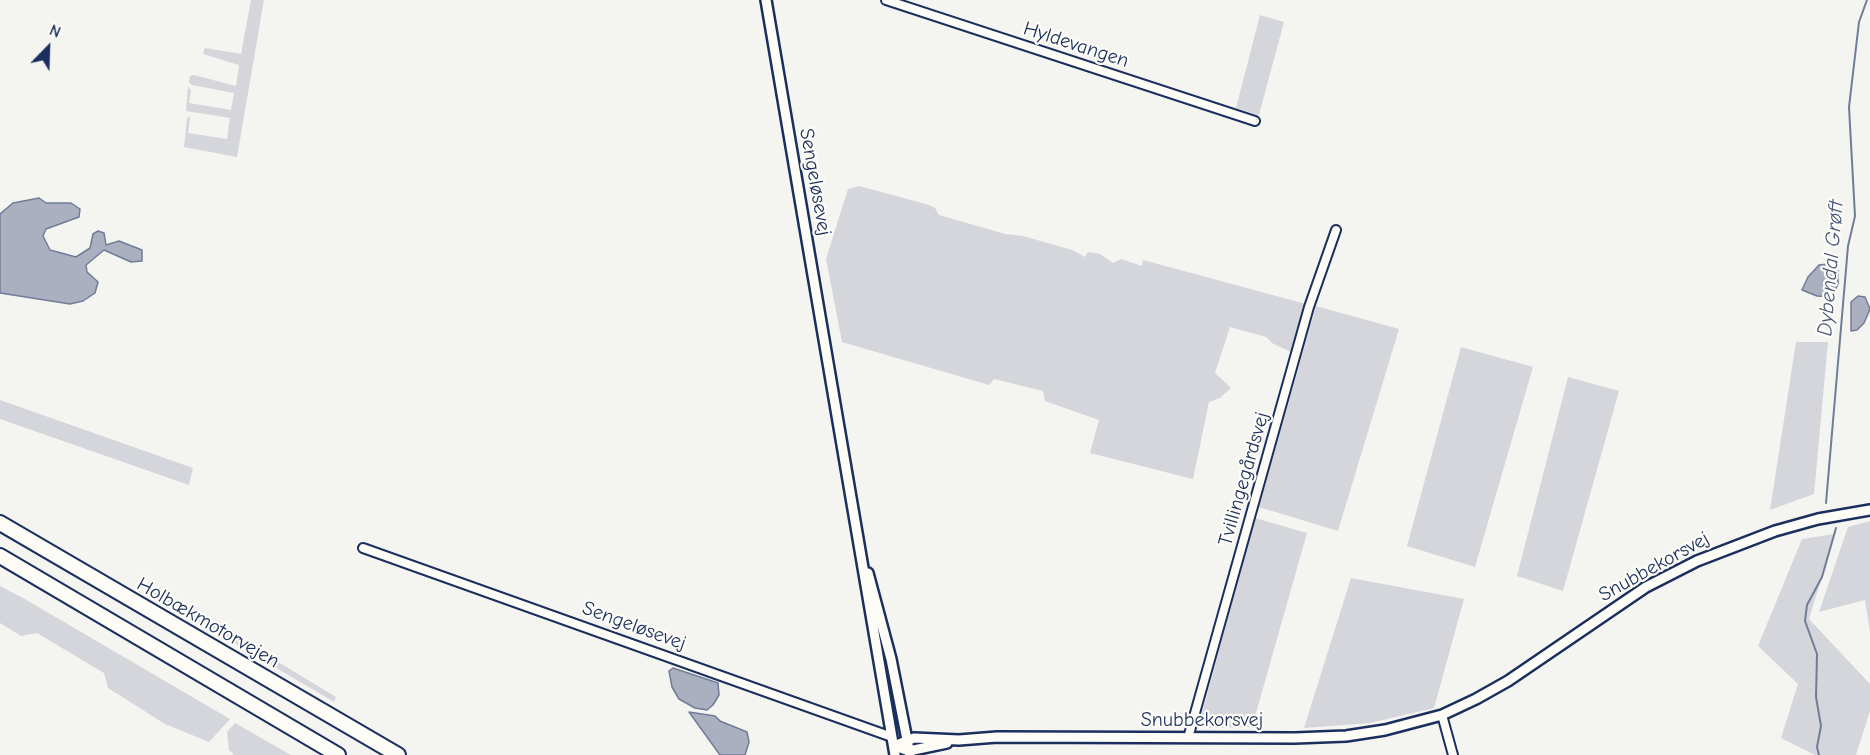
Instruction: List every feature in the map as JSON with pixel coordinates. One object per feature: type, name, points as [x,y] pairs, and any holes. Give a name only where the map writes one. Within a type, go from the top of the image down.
[{"type":"highway","name":"Holbækmotorvejen","points":[[0,523],[398,755]]},
{"type":"highway","points":[[0,556],[338,755]]},
{"type":"street","name":"Sengeløsevej","points":[[766,0],[894,746]]},
{"type":"street","name":"Hyldevangen","points":[[886,0],[1255,121]]},
{"type":"street","name":"Tvillingegårdsvej","points":[[1188,738],[1310,307],[1336,230]]},
{"type":"street","name":"Snubbekorsvej","points":[[908,738],[959,740],[997,737],[1346,736],[1386,730],[1442,714],[1508,681],[1602,615],[1674,571],[1738,542],[1818,519],[1870,510]]},
{"type":"street","name":"Sengeløsevej","points":[[363,548],[894,746]]},
{"type":"street","name":"Sengeløsevej","points":[[860,548],[891,658],[910,753]]},
{"type":"street","points":[[1442,714],[1454,755]]},
{"type":"street","points":[[894,746],[908,738]]},
{"type":"street","name":"Snubbekorsvej","points":[[910,753],[959,740]]},
{"type":"street","points":[[894,746],[910,753]]},
{"type":"shaded area","points":[[251,0],[264,0],[237,157],[184,147],[187,118],[190,117],[188,133],[227,139],[230,118],[186,111],[188,87],[191,90],[189,103],[231,110],[234,93],[192,85],[189,82],[190,76],[194,75],[236,86],[239,65],[203,54],[205,48],[241,54]]},
{"type":"shaded area","points":[[1260,15],[1284,22],[1259,115],[1236,108]]},
{"type":"shaded area","points":[[859,186],[926,204],[935,208],[939,215],[1072,250],[1085,257],[1088,252],[1100,254],[1113,263],[1121,259],[1142,266],[1143,260],[1306,304],[1293,353],[1272,343],[1266,337],[1230,327],[1215,373],[1231,388],[1220,398],[1209,402],[1193,479],[1090,453],[1099,420],[1045,401],[1043,391],[994,379],[989,385],[842,342],[826,259],[848,189]]},
{"type":"shaded area","points":[[1316,306],[1399,329],[1338,531],[1259,507]]},
{"type":"shaded area","points":[[1796,342],[1828,342],[1814,494],[1770,510]]},
{"type":"shaded area","points":[[1461,347],[1533,367],[1475,567],[1407,546]]},
{"type":"shaded area","points":[[1568,377],[1619,391],[1563,591],[1517,576]]},
{"type":"shaded area","points":[[0,400],[193,468],[189,485],[0,419]]},
{"type":"shaded area","points":[[1255,518],[1307,533],[1252,727],[1198,728]]},
{"type":"shaded area","points":[[1870,521],[1870,632],[1865,600],[1819,612],[1848,527]]},
{"type":"shaded area","points":[[1835,534],[1809,619],[1870,684],[1870,711],[1856,755],[1815,755],[1781,738],[1798,684],[1758,646],[1802,539]]},
{"type":"shaded area","points":[[1351,578],[1464,599],[1434,708],[1370,723],[1304,728]]},
{"type":"shaded area","points":[[151,585],[336,697],[334,702],[146,591]]},
{"type":"shaded area","points":[[0,586],[230,719],[209,742],[165,724],[108,688],[104,673],[37,633],[21,636],[0,623]]},
{"type":"shaded area","points":[[235,723],[291,755],[234,755],[229,750],[227,732]]},
{"type":"water","points":[[39,198],[46,203],[71,203],[80,209],[79,217],[46,229],[43,236],[50,250],[76,257],[90,248],[93,234],[98,231],[104,233],[106,245],[119,241],[142,250],[142,261],[131,262],[104,250],[86,265],[87,272],[98,282],[95,293],[83,301],[70,304],[0,293],[0,214],[13,203]]},
{"type":"water","points":[[1829,264],[1838,271],[1838,284],[1832,297],[1817,296],[1802,290],[1808,277],[1819,265]]},
{"type":"water","points":[[1858,296],[1865,297],[1870,309],[1864,323],[1857,330],[1851,331],[1851,302]]},
{"type":"water","points":[[673,668],[718,683],[719,695],[713,705],[707,710],[695,708],[679,699],[672,687],[669,671]]},
{"type":"water","points":[[689,712],[715,716],[720,721],[747,732],[749,742],[745,755],[720,755]]},
{"type":"waterway","name":"Dybendal Grøft","points":[[1826,503],[1848,246],[1855,216],[1849,107],[1859,22],[1867,0]]},
{"type":"waterway","name":"Dybendal Grøft","points":[[1819,755],[1817,747],[1821,726],[1816,697],[1817,654],[1805,621],[1807,605],[1822,577],[1836,528]]}]
